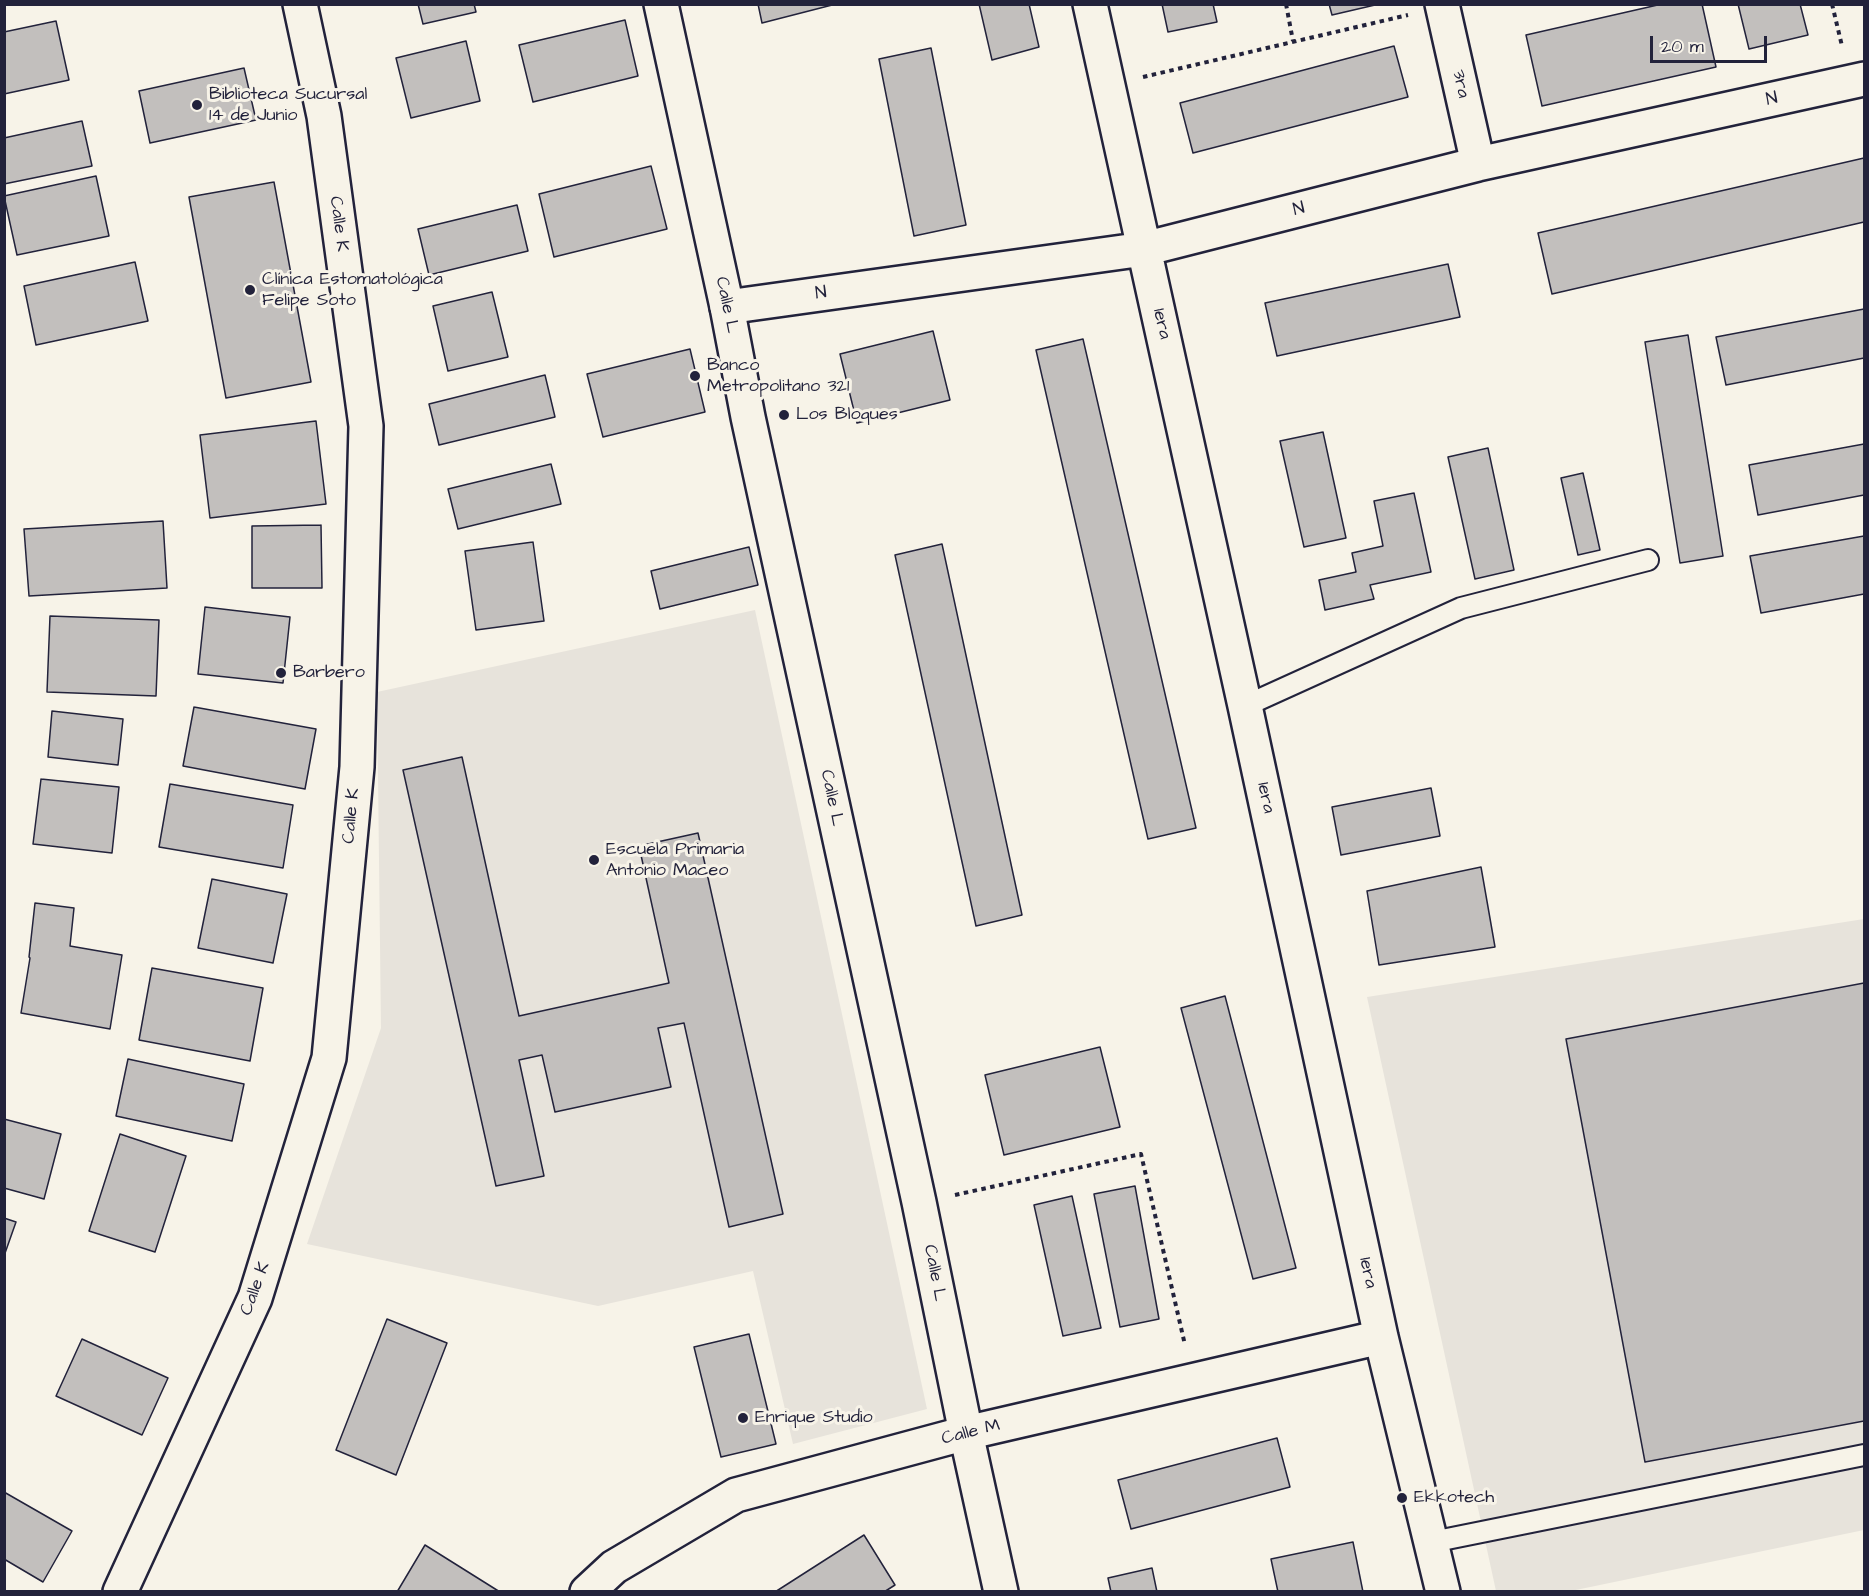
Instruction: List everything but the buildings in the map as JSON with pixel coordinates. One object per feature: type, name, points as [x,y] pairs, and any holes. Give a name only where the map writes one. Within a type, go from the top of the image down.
[{"type":"street","name":"Calle K","points":[[120,1592],[255,1298],[329,1058],[357,767],[366,426],[324,116],[300,4]]},
{"type":"street","name":"Calle L","points":[[661,4],[1001,1592]]},
{"type":"street","name":"1era","points":[[1089,4],[1245,706],[1381,1337],[1443,1592]]},
{"type":"street","name":"3ra","points":[[1443,5],[1478,165]]},
{"type":"street","name":"N","points":[[727,307],[1144,249],[1478,165],[1864,79]]},
{"type":"street","name":"Calle M","points":[[587,1592],[614,1567],[736,1495],[966,1433],[1381,1337]]},
{"type":"lane","points":[[1245,706],[1461,608],[1648,560]]},
{"type":"lane","points":[[1432,1542],[1864,1455]]},
{"type":"path","points":[[1286,4],[1293,41]]},
{"type":"path","points":[[1108,86],[1443,5]]},
{"type":"path","points":[[919,1202],[1141,1154],[1194,1381]]},
{"type":"shaded area","name":"Escuela Primaria Antonio Maceo","points":[[755,610],[927,1409],[793,1444],[753,1271],[598,1306],[307,1244],[381,1028],[377,692]]},
{"type":"shaded area","points":[[1864,919],[1864,1530],[1571,1591],[1496,1591],[1367,997]]},
{"type":"place","name":"Biblioteca Sucursal 14 de Junio","points":[[197,105]]},
{"type":"place","name":"Clínica Estomatológica Felipe Soto","points":[[250,290]]},
{"type":"place","name":"Banco Metropolitano 321","points":[[695,376]]},
{"type":"place","name":"Los Bloques","points":[[784,415]]},
{"type":"place","name":"Barbero","points":[[281,673]]},
{"type":"place","name":"Escuela Primaria Antonio Maceo","points":[[594,860]]},
{"type":"place","name":"Enrique Studio","points":[[743,1418]]},
{"type":"place","name":"Ekkotech","points":[[1402,1498]]}]
